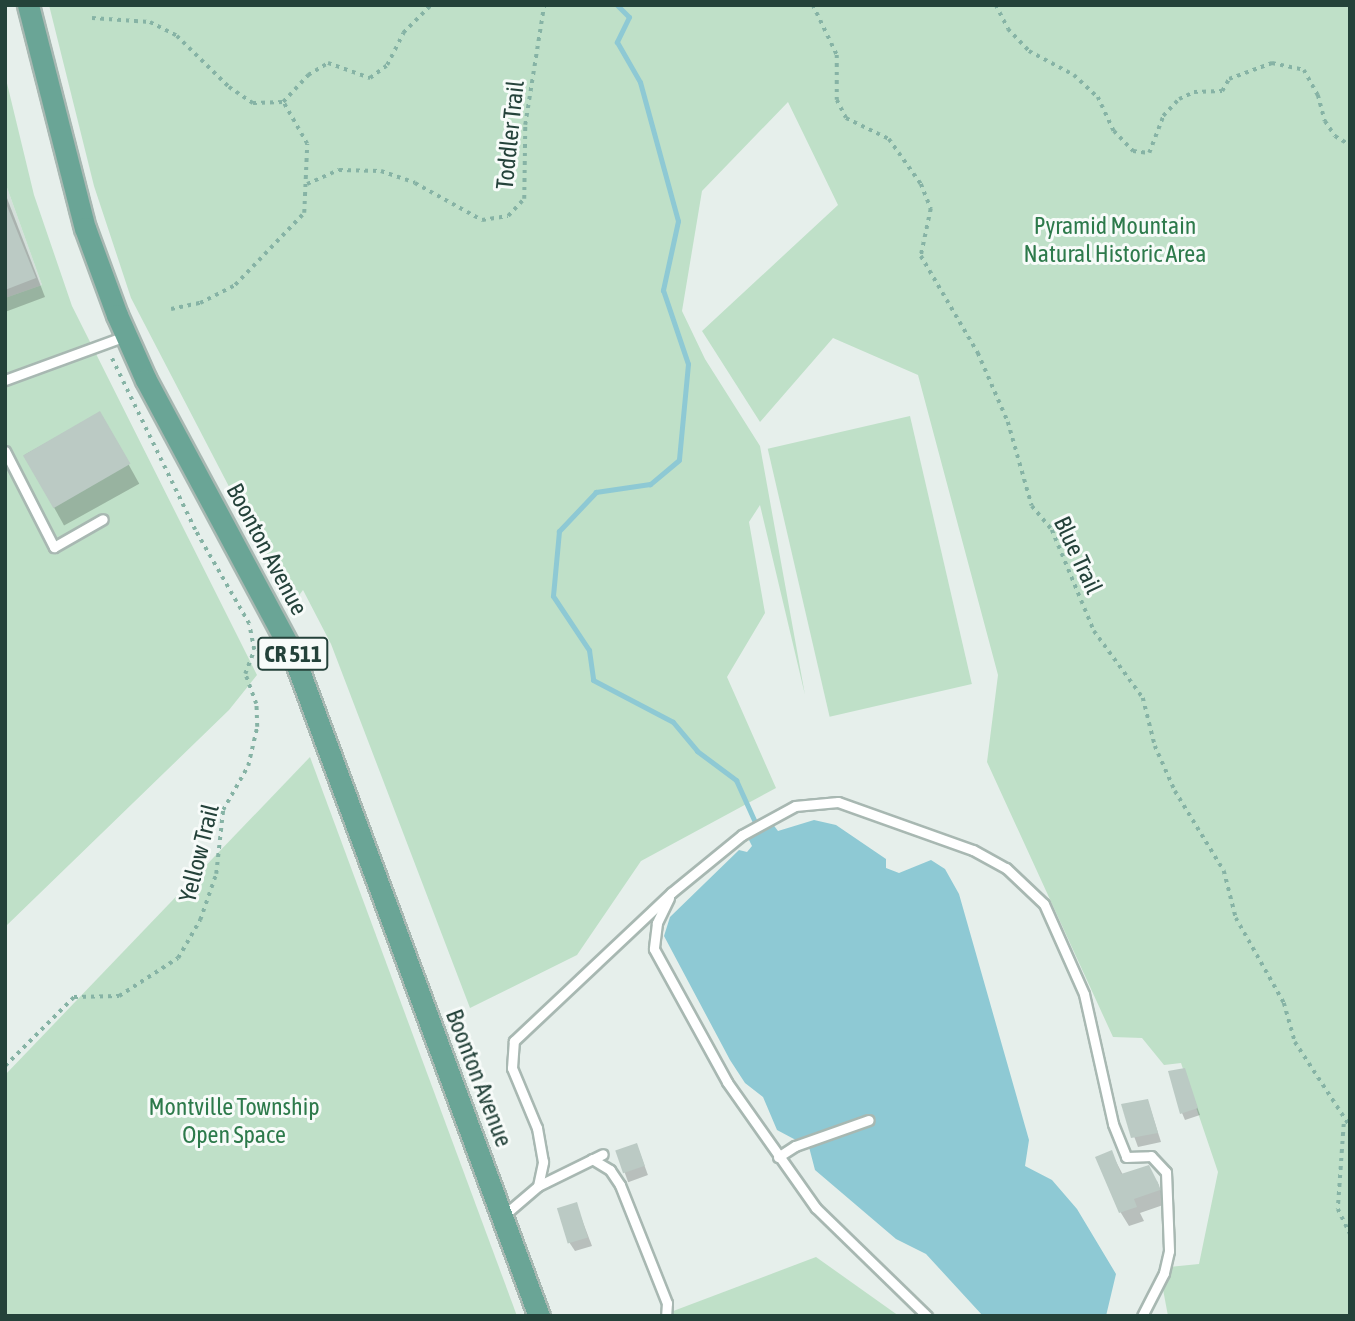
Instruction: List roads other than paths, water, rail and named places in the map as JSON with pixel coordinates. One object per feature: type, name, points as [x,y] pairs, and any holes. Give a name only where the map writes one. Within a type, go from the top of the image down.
[{"type":"main road","name":"Boonton Avenue","points":[[28,5],[85,228],[127,336],[292,652],[539,1316]]},
{"type":"lane","points":[[5,380],[127,336]]},
{"type":"lane","points":[[5,451],[54,547],[103,519]]},
{"type":"lane","points":[[538,1185],[543,1162],[537,1128],[512,1068],[514,1041],[671,893],[742,835],[777,813],[795,806],[838,802],[973,850],[1006,868],[1044,904],[1084,994],[1113,1124],[1126,1157],[1151,1156],[1166,1171],[1169,1251],[1164,1273],[1142,1316]]},
{"type":"lane","points":[[671,893],[657,923],[654,949],[727,1082],[816,1208],[927,1316]]},
{"type":"lane","points":[[778,1157],[795,1146],[864,1121]]},
{"type":"lane","points":[[503,1216],[538,1185],[603,1154]]},
{"type":"lane","points":[[592,1159],[610,1170],[620,1185],[667,1303],[666,1316]]},
{"type":"water","points":[[814,820],[836,825],[886,859],[886,868],[899,873],[931,860],[945,869],[959,894],[1029,1140],[1025,1166],[1052,1180],[1077,1209],[1116,1274],[1106,1316],[983,1316],[926,1254],[896,1239],[815,1170],[809,1147],[777,1130],[763,1097],[745,1083],[730,1060],[664,936],[670,917],[739,850],[747,852],[752,846],[748,838],[772,823],[778,831]]},
{"type":"waterway","points":[[617,5],[629,17],[617,42],[640,82],[678,221],[663,290],[688,364],[679,460],[650,484],[596,492],[559,531],[553,596],[589,650],[593,680],[673,722],[697,751],[736,780],[759,831]]},
{"type":"park label","name":"Pyramid Mountain Natural Historic Area","points":[[1115,240]]},
{"type":"park label","name":"Montville Township Open Space","points":[[234,1121]]}]
